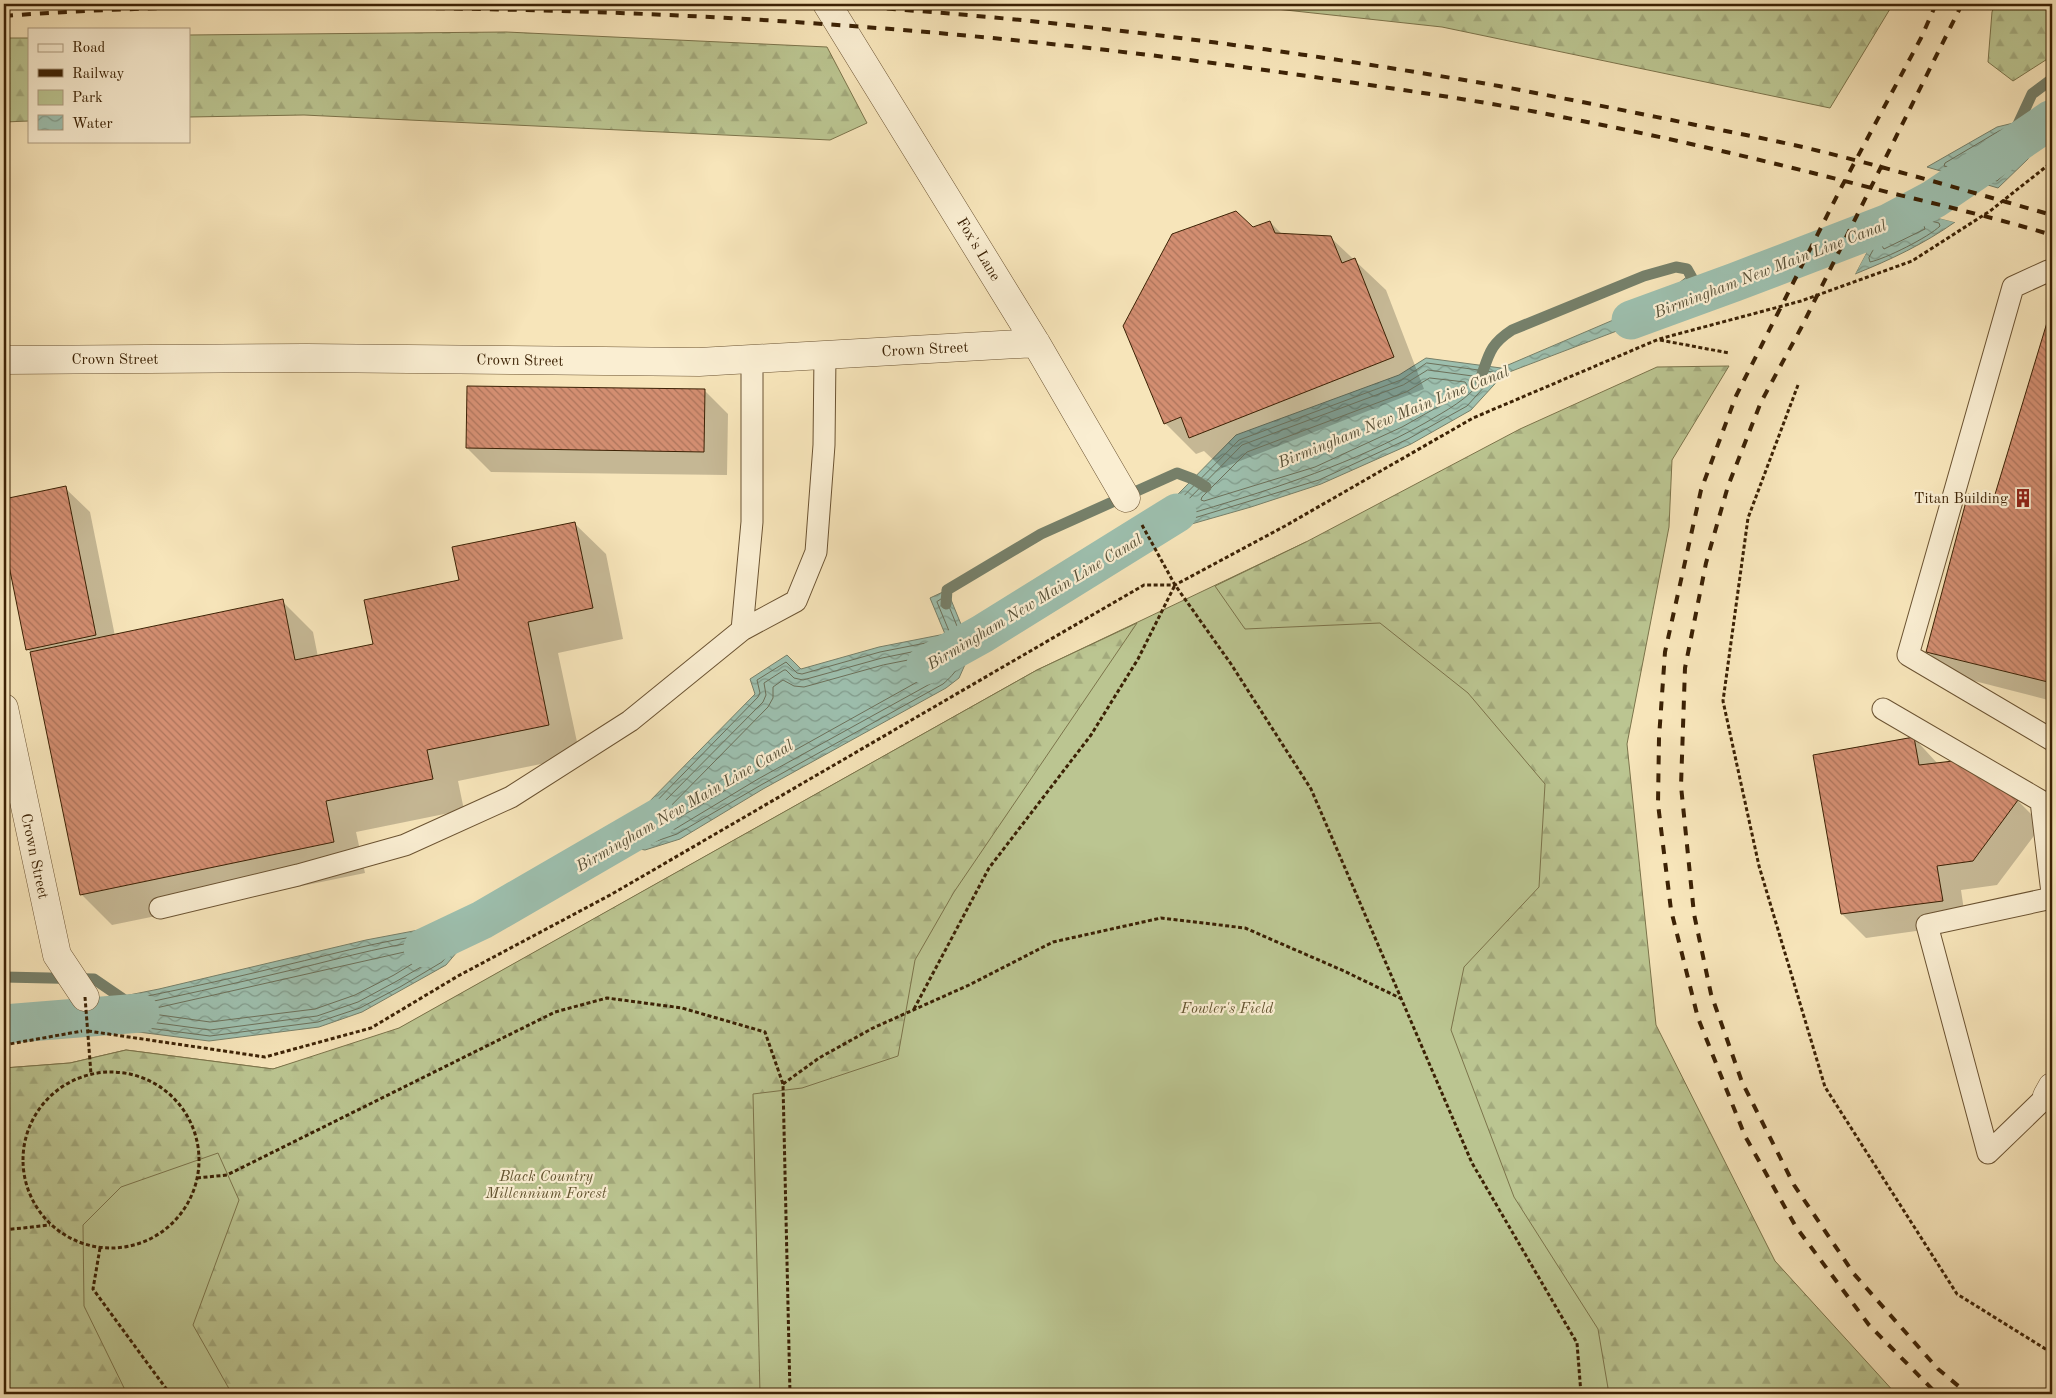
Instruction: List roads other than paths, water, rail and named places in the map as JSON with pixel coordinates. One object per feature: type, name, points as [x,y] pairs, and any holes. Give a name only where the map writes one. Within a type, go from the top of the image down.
[{"type":"street","name":"Fox's Lane","points":[[827,4],[1036,343],[1126,498]]},
{"type":"street","name":"Crown Street","points":[[4,360],[307,358],[700,362],[1036,343]]},
{"type":"street","name":"Crown Street","points":[[4,708],[57,955],[84,997]]},
{"type":"lane","points":[[2052,272],[2048,271],[2013,288],[1908,655],[2052,740]]},
{"type":"lane","points":[[160,908],[298,875],[405,845],[512,797],[630,721],[742,630],[796,601],[816,552],[824,445],[824,355]]},
{"type":"lane","points":[[742,630],[752,522],[752,359]]},
{"type":"lane","points":[[1883,709],[2041,801],[2052,893]]},
{"type":"lane","points":[[2050,1091],[1988,1153],[1927,925],[2052,898]]},
{"type":"water","points":[[2052,107],[2052,125],[2042,131],[2028,159],[1998,188],[1927,167],[1997,127],[2034,118]]},
{"type":"water","points":[[1891,206],[1955,222],[1906,251],[1855,274]]},
{"type":"water","points":[[1694,271],[1676,313],[1656,316],[1504,374],[1471,410],[1411,444],[1321,484],[1251,507],[1132,541],[1236,435],[1399,375],[1426,358],[1501,368],[1667,297],[1679,283]]},
{"type":"water","points":[[947,590],[965,634],[972,640],[972,649],[959,678],[946,688],[763,789],[680,839],[645,850],[612,844],[643,808],[755,694],[750,679],[787,655],[801,669],[879,647],[945,634],[930,598]]},
{"type":"water","points":[[471,925],[468,939],[446,965],[362,1012],[319,1027],[209,1041],[99,1027],[86,1017],[99,1001],[159,989],[366,940],[424,929]]},
{"type":"waterway","points":[[2013,135],[2032,94],[2052,79]]},
{"type":"waterway","name":"Birmingham New Main Line Canal","points":[[1631,320],[1889,223],[1934,199],[2052,119]]},
{"type":"waterway","points":[[1480,380],[1491,351],[1504,335],[1512,330],[1644,276],[1676,267],[1687,269],[1701,294]]},
{"type":"waterway","points":[[946,604],[947,590],[1041,534],[1177,473],[1193,479],[1206,487]]},
{"type":"waterway","name":"Birmingham New Main Line Canal","points":[[926,665],[982,634],[1177,513]]},
{"type":"waterway","name":"Birmingham New Main Line Canal","points":[[423,948],[482,920],[658,818]]},
{"type":"waterway","points":[[4,977],[94,979],[132,1005]]},
{"type":"waterway","name":"Birmingham New Main Line Canal","points":[[4,1024],[140,1013]]},
{"type":"railway","points":[[815,4],[987,17],[1158,35],[1244,46],[1499,86],[1802,147],[2052,215]]},
{"type":"railway","points":[[1936,4],[1921,38],[1842,186],[1736,396],[1701,490],[1665,652],[1659,738],[1658,804],[1671,910],[1698,1018],[1745,1136],[1796,1227],[1869,1325],[1937,1394]]},
{"type":"railway","points":[[1962,4],[1801,328],[1761,402],[1728,486],[1706,563],[1685,668],[1681,786],[1694,914],[1711,994],[1742,1082],[1794,1185],[1854,1274],[1938,1369],[1968,1394]]},
{"type":"railway","points":[[4,16],[198,7],[329,7],[621,13],[816,23],[1107,50],[1300,75],[1534,112],[1649,135],[1770,163],[1972,213],[2052,235]]},
{"type":"place","name":"Titan Building","points":[[2023,498]]},
{"type":"park label","name":"Fowler's Field","points":[[1227,1008]]},
{"type":"park label","name":"Black Country Millennium Forest","points":[[546,1184]]}]
